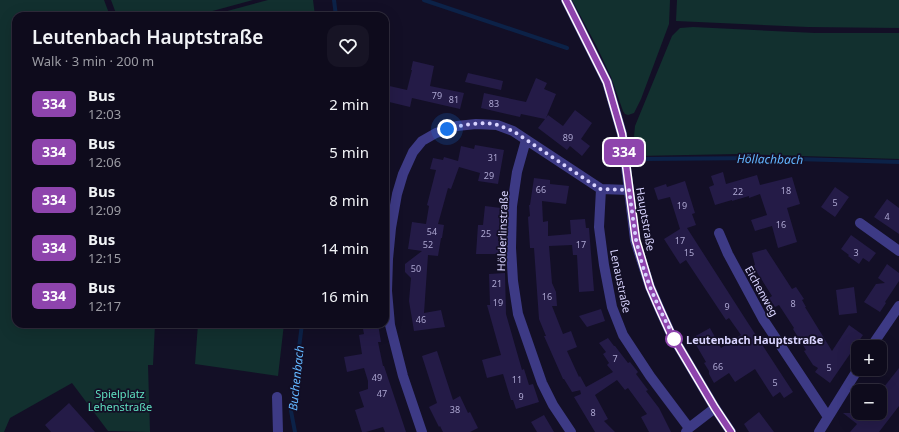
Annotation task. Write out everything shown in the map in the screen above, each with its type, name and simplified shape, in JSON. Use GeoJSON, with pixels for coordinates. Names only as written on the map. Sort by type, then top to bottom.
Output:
{"type":"FeatureCollection","features":[{"type":"Feature","properties":{"kind":"street","name":"Hauptstraße"},"geometry":{"type":"LineString","coordinates":[[566,0],[607,82],[622,134],[636,240],[650,287],[670,332],[731,432]]}},
{"type":"Feature","properties":{"kind":"street"},"geometry":{"type":"LineString","coordinates":[[389,249],[397,194],[403,174],[413,152],[422,141],[436,133],[457,126],[476,124],[497,125],[513,131],[600,189],[629,190]]}},
{"type":"Feature","properties":{"kind":"street","name":"Hölderlinstraße"},"geometry":{"type":"LineString","coordinates":[[526,140],[517,172],[512,206],[511,248],[518,314],[542,383],[553,405],[571,432]]}},
{"type":"Feature","properties":{"kind":"street","name":"Lenaustraße"},"geometry":{"type":"LineString","coordinates":[[600,189],[599,227],[612,307],[623,334],[687,430]]}},
{"type":"Feature","properties":{"kind":"street"},"geometry":{"type":"LineString","coordinates":[[860,223],[899,251]]}},
{"type":"Feature","properties":{"kind":"street","name":"Eichenweg"},"geometry":{"type":"LineString","coordinates":[[719,233],[728,254],[763,318],[828,417]]}},
{"type":"Feature","properties":{"kind":"street"},"geometry":{"type":"LineString","coordinates":[[876,340],[899,306]]}},
{"type":"Feature","properties":{"kind":"street"},"geometry":{"type":"LineString","coordinates":[[389,312],[390,325],[403,376],[422,432]]}},
{"type":"Feature","properties":{"kind":"street"},"geometry":{"type":"LineString","coordinates":[[819,432],[854,376]]}},
{"type":"Feature","properties":{"kind":"street"},"geometry":{"type":"LineString","coordinates":[[277,397],[278,432]]}},
{"type":"Feature","properties":{"kind":"street"},"geometry":{"type":"LineString","coordinates":[[687,430],[715,408]]}},
{"type":"Feature","properties":{"kind":"green space","name":"Spielplatz Lehenstraße"},"geometry":{"type":"Polygon","coordinates":[[[0,0],[104,0],[108,12],[12,12],[12,328],[155,328],[153,365],[148,365],[150,432],[108,431],[72,383],[10,418],[4,432],[0,432],[0,0]]]}},
{"type":"Feature","properties":{"kind":"green space"},"geometry":{"type":"Polygon","coordinates":[[[111,0],[253,0],[209,12],[116,12],[111,0]]]}},
{"type":"Feature","properties":{"kind":"green space"},"geometry":{"type":"Polygon","coordinates":[[[268,0],[313,0],[314,12],[224,12],[268,0]]]}},
{"type":"Feature","properties":{"kind":"green space"},"geometry":{"type":"Polygon","coordinates":[[[572,0],[670,0],[669,24],[641,99],[634,113],[628,115],[623,111],[611,77],[572,0]]]}},
{"type":"Feature","properties":{"kind":"green space"},"geometry":{"type":"Polygon","coordinates":[[[677,0],[899,0],[899,28],[808,27],[676,21],[677,0]]]}},
{"type":"Feature","properties":{"kind":"green space"},"geometry":{"type":"Polygon","coordinates":[[[693,27],[815,33],[899,33],[899,159],[737,154],[637,156],[634,137],[635,126],[672,36],[680,28],[693,27]]]}},
{"type":"Feature","properties":{"kind":"green space"},"geometry":{"type":"Polygon","coordinates":[[[198,328],[284,328],[278,376],[195,364],[198,328]]]}},
{"type":"Feature","properties":{"kind":"building"},"geometry":{"type":"Polygon","coordinates":[[[413,61],[434,66],[430,86],[464,93],[460,109],[412,98],[410,107],[389,102],[389,86],[407,90],[413,61]]]}},
{"type":"Feature","properties":{"kind":"building"},"geometry":{"type":"Polygon","coordinates":[[[468,73],[503,81],[501,90],[465,82],[468,73]]]}},
{"type":"Feature","properties":{"kind":"building"},"geometry":{"type":"Polygon","coordinates":[[[536,78],[547,83],[544,89],[556,94],[546,118],[548,115],[563,126],[575,110],[592,123],[581,139],[590,146],[582,156],[570,146],[567,150],[538,128],[545,119],[521,114],[520,117],[481,108],[484,93],[526,102],[536,78]]]}},
{"type":"Feature","properties":{"kind":"building"},"geometry":{"type":"Polygon","coordinates":[[[475,145],[504,150],[498,184],[478,181],[480,173],[459,167],[451,189],[448,188],[438,224],[444,225],[438,256],[428,255],[424,313],[441,310],[445,327],[414,331],[409,301],[411,278],[405,272],[405,264],[422,251],[408,249],[412,222],[426,224],[429,206],[427,205],[436,170],[430,169],[433,158],[443,160],[444,157],[458,161],[461,146],[474,149],[475,145]]]}},
{"type":"Feature","properties":{"kind":"building"},"geometry":{"type":"Polygon","coordinates":[[[723,172],[726,184],[757,175],[760,185],[792,177],[800,204],[787,208],[797,242],[778,248],[772,226],[755,231],[751,220],[767,215],[760,194],[749,198],[749,196],[715,205],[709,187],[714,185],[711,176],[723,172]]]}},
{"type":"Feature","properties":{"kind":"building"},"geometry":{"type":"Polygon","coordinates":[[[534,178],[550,180],[550,184],[569,186],[566,204],[542,201],[543,222],[548,221],[548,236],[571,234],[570,220],[585,219],[586,228],[589,228],[594,291],[579,292],[577,255],[573,255],[572,245],[549,246],[552,283],[556,292],[557,306],[552,306],[563,334],[571,331],[577,347],[567,351],[579,377],[580,376],[586,387],[613,372],[607,365],[609,363],[603,354],[606,352],[599,343],[608,338],[628,363],[630,362],[638,372],[636,374],[648,390],[646,391],[659,408],[671,432],[649,432],[641,417],[647,414],[628,388],[625,390],[617,380],[595,395],[608,419],[604,421],[615,432],[595,432],[574,397],[581,394],[580,390],[572,392],[563,379],[544,336],[546,336],[539,319],[534,248],[530,248],[528,217],[530,216],[529,205],[534,178]]]}},
{"type":"Feature","properties":{"kind":"building"},"geometry":{"type":"Polygon","coordinates":[[[685,181],[695,213],[692,214],[696,225],[687,228],[793,392],[784,398],[780,392],[773,397],[755,369],[735,382],[729,373],[714,383],[704,363],[706,362],[692,338],[710,328],[721,348],[741,335],[729,318],[726,320],[686,260],[680,264],[664,239],[680,229],[670,197],[658,200],[654,188],[666,184],[667,187],[685,181]]]}},
{"type":"Feature","properties":{"kind":"building"},"geometry":{"type":"Polygon","coordinates":[[[835,187],[849,197],[835,217],[821,207],[835,187]]]}},
{"type":"Feature","properties":{"kind":"building"},"geometry":{"type":"Polygon","coordinates":[[[887,199],[899,208],[899,234],[874,217],[887,199]]]}},
{"type":"Feature","properties":{"kind":"building"},"geometry":{"type":"Polygon","coordinates":[[[485,206],[501,208],[498,241],[500,242],[499,254],[476,254],[478,225],[483,225],[485,206]]]}},
{"type":"Feature","properties":{"kind":"building"},"geometry":{"type":"Polygon","coordinates":[[[851,235],[876,253],[869,262],[863,258],[859,264],[841,249],[851,235]]]}},
{"type":"Feature","properties":{"kind":"building"},"geometry":{"type":"Polygon","coordinates":[[[766,249],[792,289],[796,287],[804,299],[802,300],[805,307],[832,351],[849,325],[863,335],[860,340],[851,340],[851,352],[830,383],[815,372],[818,368],[813,365],[804,351],[806,350],[793,329],[794,328],[779,305],[775,307],[769,298],[772,296],[753,266],[755,265],[752,253],[766,249]]]}},
{"type":"Feature","properties":{"kind":"building"},"geometry":{"type":"Polygon","coordinates":[[[887,264],[899,273],[899,281],[880,312],[864,302],[876,284],[885,283],[878,278],[887,264]]]}},
{"type":"Feature","properties":{"kind":"building"},"geometry":{"type":"Polygon","coordinates":[[[505,273],[506,314],[522,370],[524,369],[529,385],[533,384],[539,402],[516,409],[513,400],[511,400],[503,374],[487,378],[482,360],[501,355],[487,305],[490,305],[489,274],[505,273]]]}},
{"type":"Feature","properties":{"kind":"building"},"geometry":{"type":"Polygon","coordinates":[[[854,287],[857,313],[839,315],[836,290],[854,287]]]}},
{"type":"Feature","properties":{"kind":"building"},"geometry":{"type":"Polygon","coordinates":[[[601,309],[605,321],[587,327],[579,316],[601,309]]]}},
{"type":"Feature","properties":{"kind":"building"},"geometry":{"type":"Polygon","coordinates":[[[363,328],[379,328],[381,342],[378,342],[383,366],[406,432],[385,432],[383,427],[362,432],[355,410],[364,407],[359,392],[368,389],[368,381],[364,368],[347,372],[344,357],[362,354],[359,335],[364,334],[363,328]]]}},
{"type":"Feature","properties":{"kind":"building"},"geometry":{"type":"Polygon","coordinates":[[[437,351],[453,400],[460,396],[468,413],[470,412],[478,428],[470,432],[443,432],[429,407],[437,403],[422,356],[437,351]]]}},
{"type":"Feature","properties":{"kind":"building"},"geometry":{"type":"Polygon","coordinates":[[[899,368],[899,406],[879,432],[850,432],[857,424],[852,420],[887,420],[886,384],[899,368]]]}},
{"type":"Feature","properties":{"kind":"building"},"geometry":{"type":"Polygon","coordinates":[[[69,403],[95,432],[51,432],[45,425],[69,403]]]}},
{"type":"Feature","properties":{"kind":"building"},"geometry":{"type":"Polygon","coordinates":[[[759,412],[774,432],[749,432],[744,424],[759,412]]]}},
{"type":"Feature","properties":{"kind":"building"},"geometry":{"type":"Polygon","coordinates":[[[843,413],[851,413],[851,419],[843,413]]]}},
{"type":"Feature","properties":{"kind":"building"},"geometry":{"type":"Polygon","coordinates":[[[544,415],[554,432],[537,432],[531,422],[544,415]]]}},
{"type":"Feature","properties":{"kind":"waterway","name":"Buchenbach"},"geometry":{"type":"LineString","coordinates":[[334,0],[336,12]]}},
{"type":"Feature","properties":{"kind":"waterway","name":"Höllachbach"},"geometry":{"type":"LineString","coordinates":[[424,0],[567,48]]}},
{"type":"Feature","properties":{"kind":"waterway","name":"Höllachbach"},"geometry":{"type":"LineString","coordinates":[[641,159],[762,158],[899,162]]}},
{"type":"Feature","properties":{"kind":"waterway","name":"Buchenbach"},"geometry":{"type":"LineString","coordinates":[[295,432],[291,411],[301,328]]}},
{"type":"Feature","properties":{"kind":"bus line","name":"334"},"geometry":{"type":"LineString","coordinates":[[566,0],[607,82],[622,134],[636,240],[650,287],[670,332],[731,432]]}},
{"type":"Feature","properties":{"kind":"place","name":"Leutenbach Hauptstraße"},"geometry":{"type":"Point","coordinates":[674,339]}},
{"type":"Feature","properties":{"kind":"route"},"geometry":{"type":"LineString","coordinates":[[447,129],[457,126],[476,124],[497,125],[513,131],[600,189],[629,190],[636,240],[642,264],[660,310],[677,343],[674,339]]}}]}
